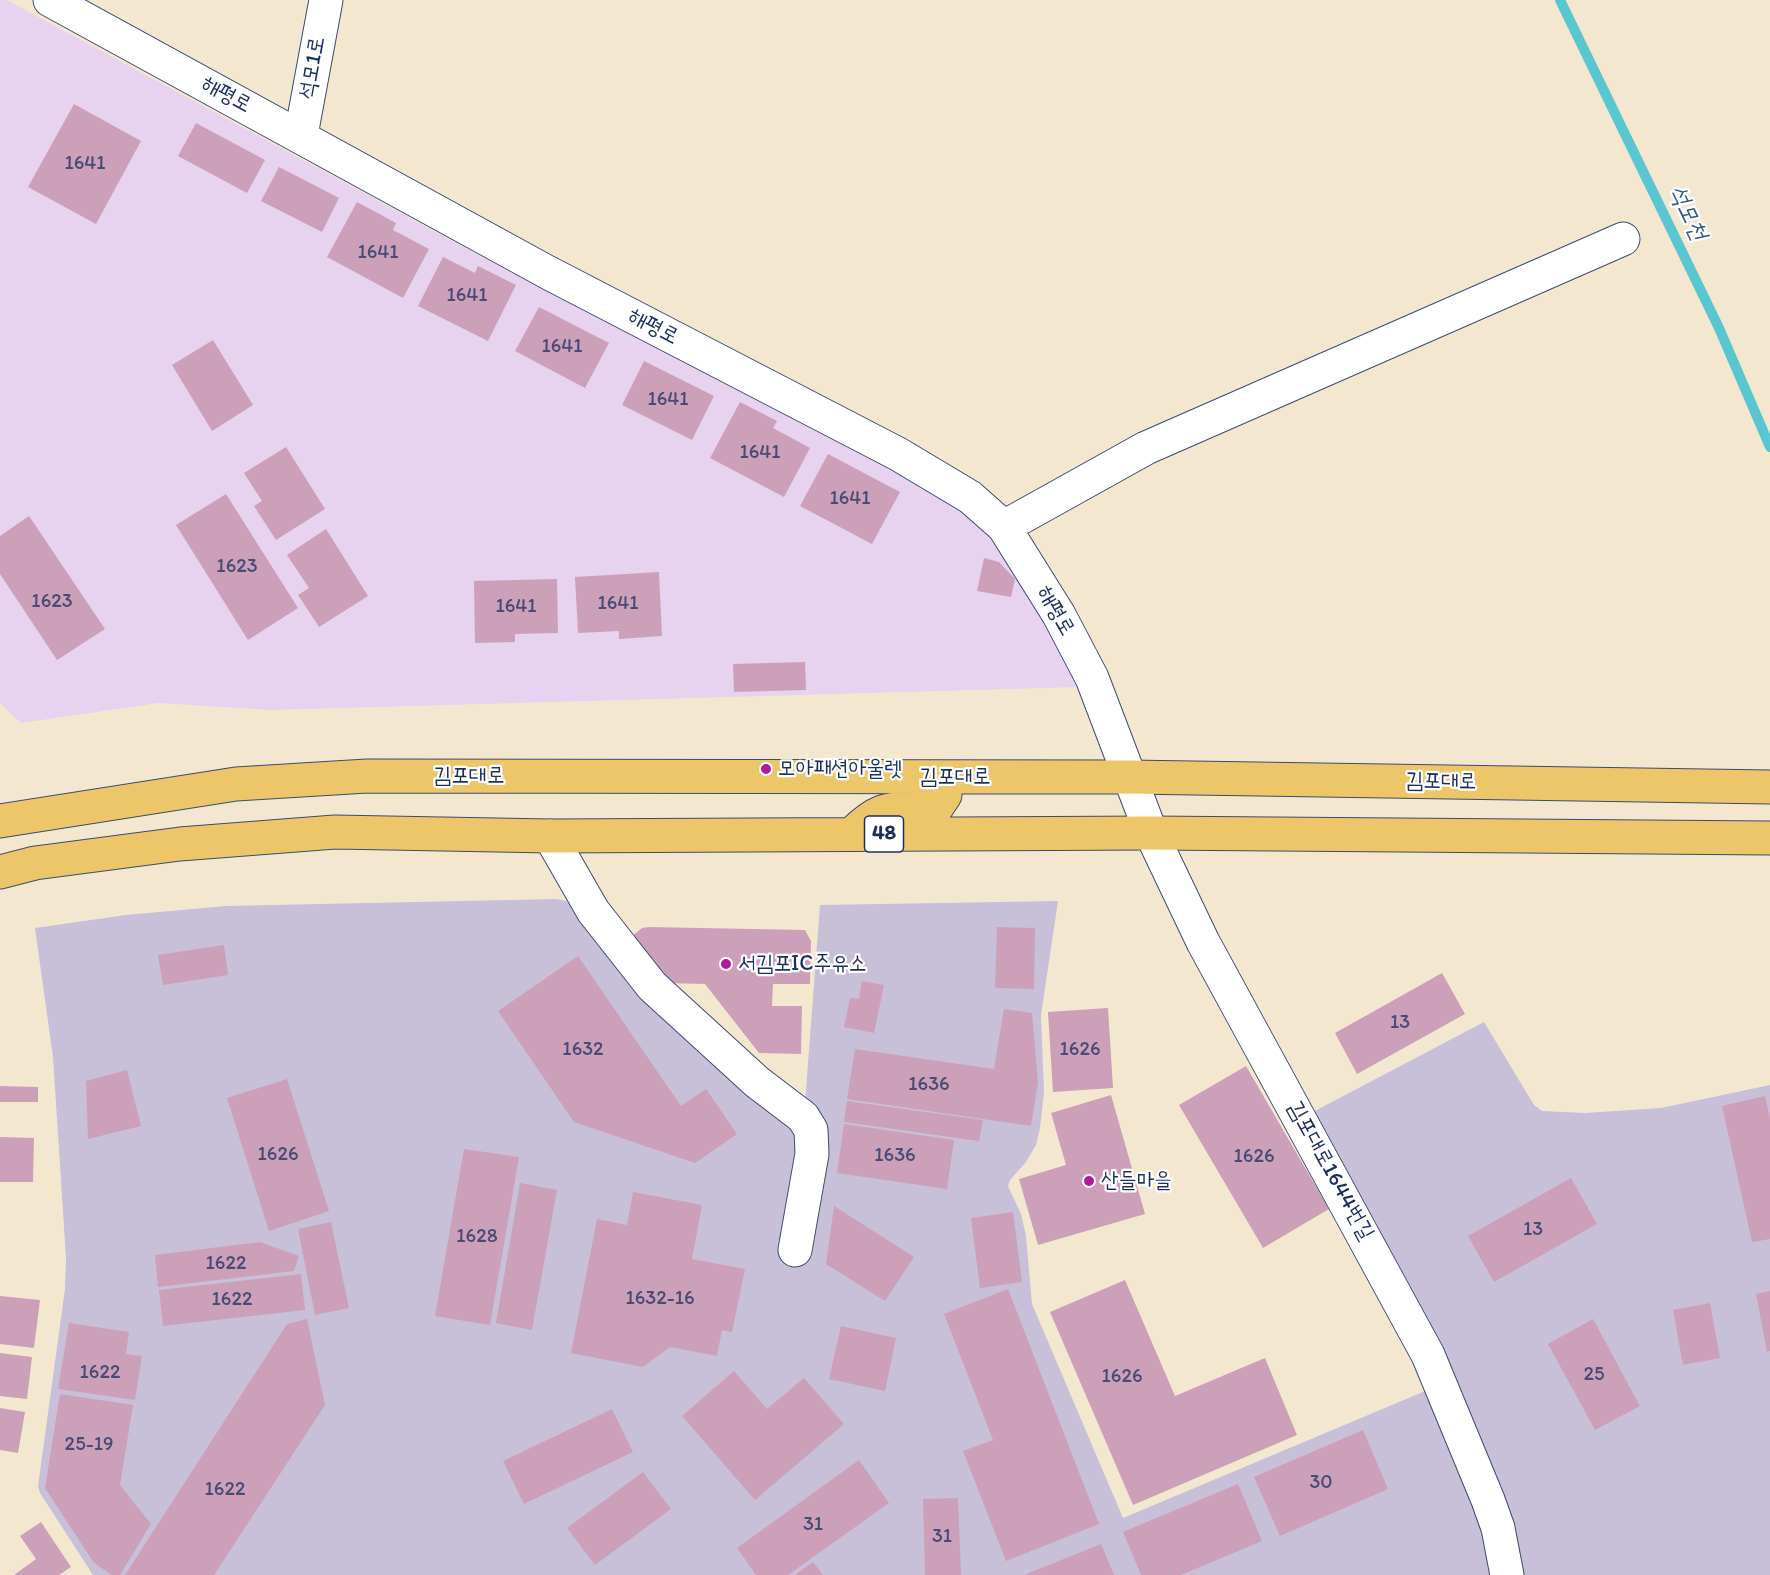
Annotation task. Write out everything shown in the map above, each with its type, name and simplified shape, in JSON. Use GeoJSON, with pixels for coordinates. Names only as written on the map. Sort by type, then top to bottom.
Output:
{"type":"FeatureCollection","features":[{"type":"Feature","properties":{"kind":"main road","name":"김포대로"},"geometry":{"type":"LineString","coordinates":[[0,821],[236,784],[367,776],[1128,777],[1770,787]]}},
{"type":"Feature","properties":{"kind":"main road"},"geometry":{"type":"LineString","coordinates":[[852,834],[876,813],[885,810],[937,807],[945,795],[946,777]]}},
{"type":"Feature","properties":{"kind":"main road","name":"48"},"geometry":{"type":"LineString","coordinates":[[0,872],[35,863],[180,844],[336,832],[550,836],[1151,833],[1770,838]]}},
{"type":"Feature","properties":{"kind":"lane","name":"해평로"},"geometry":{"type":"LineString","coordinates":[[50,0],[301,135],[547,272],[942,478],[970,497],[1004,527],[1059,615],[1092,678],[1128,777]]}},
{"type":"Feature","properties":{"kind":"lane","name":"석모1로"},"geometry":{"type":"LineString","coordinates":[[301,135],[326,0]]}},
{"type":"Feature","properties":{"kind":"lane"},"geometry":{"type":"LineString","coordinates":[[1004,527],[1146,448],[1623,239]]}},
{"type":"Feature","properties":{"kind":"lane","name":"김포대로1644번길"},"geometry":{"type":"LineString","coordinates":[[1128,777],[1151,833],[1207,949],[1428,1355],[1488,1500],[1498,1528],[1507,1575]]}},
{"type":"Feature","properties":{"kind":"lane"},"geometry":{"type":"LineString","coordinates":[[550,836],[593,911],[652,986],[749,1075],[803,1117],[812,1130],[812,1154],[795,1250]]}},
{"type":"Feature","properties":{"kind":"shaded area","name":"모아패션아울렛"},"geometry":{"type":"Polygon","coordinates":[[[0,0],[7,0],[510,272],[921,486],[958,508],[981,527],[999,547],[1026,588],[1080,687],[270,710],[158,703],[21,723],[0,703],[0,0]]]}},
{"type":"Feature","properties":{"kind":"shaded area"},"geometry":{"type":"Polygon","coordinates":[[[557,899],[570,902],[805,1103],[820,905],[1058,901],[1041,1015],[1044,1092],[1040,1128],[1036,1145],[1008,1186],[1021,1214],[1026,1236],[1032,1304],[1123,1518],[1430,1389],[1477,1503],[1495,1575],[93,1575],[40,1493],[38,1486],[65,1289],[66,1258],[53,1057],[35,928],[126,915],[226,906],[557,899]]]}},
{"type":"Feature","properties":{"kind":"shaded area"},"geometry":{"type":"Polygon","coordinates":[[[1484,1022],[1534,1105],[1542,1111],[1585,1113],[1661,1108],[1770,1085],[1770,1575],[1519,1575],[1311,1113],[1484,1022]]]}},
{"type":"Feature","properties":{"kind":"building"},"geometry":{"type":"Polygon","coordinates":[[[74,104],[141,141],[96,224],[28,187],[74,104]]]}},
{"type":"Feature","properties":{"kind":"building"},"geometry":{"type":"Polygon","coordinates":[[[196,123],[265,160],[247,193],[178,156],[196,123]]]}},
{"type":"Feature","properties":{"kind":"building"},"geometry":{"type":"Polygon","coordinates":[[[279,167],[339,198],[322,232],[261,201],[279,167]]]}},
{"type":"Feature","properties":{"kind":"building"},"geometry":{"type":"Polygon","coordinates":[[[357,202],[396,223],[393,230],[429,249],[403,298],[327,257],[357,202]]]}},
{"type":"Feature","properties":{"kind":"building"},"geometry":{"type":"Polygon","coordinates":[[[443,257],[475,273],[478,266],[516,285],[488,341],[418,306],[443,257]]]}},
{"type":"Feature","properties":{"kind":"building"},"geometry":{"type":"Polygon","coordinates":[[[539,307],[609,343],[585,388],[515,351],[539,307]]]}},
{"type":"Feature","properties":{"kind":"building"},"geometry":{"type":"Polygon","coordinates":[[[213,340],[253,405],[212,431],[172,365],[213,340]]]}},
{"type":"Feature","properties":{"kind":"building"},"geometry":{"type":"Polygon","coordinates":[[[644,361],[714,396],[692,440],[622,405],[644,361]]]}},
{"type":"Feature","properties":{"kind":"building"},"geometry":{"type":"Polygon","coordinates":[[[740,402],[777,421],[773,428],[810,448],[784,497],[710,458],[740,402]]]}},
{"type":"Feature","properties":{"kind":"building"},"geometry":{"type":"Polygon","coordinates":[[[286,447],[325,509],[276,540],[254,506],[262,501],[244,473],[286,447]]]}},
{"type":"Feature","properties":{"kind":"building"},"geometry":{"type":"Polygon","coordinates":[[[828,454],[900,492],[872,544],[800,506],[828,454]]]}},
{"type":"Feature","properties":{"kind":"building"},"geometry":{"type":"Polygon","coordinates":[[[226,494],[298,608],[248,640],[176,525],[226,494]]]}},
{"type":"Feature","properties":{"kind":"building"},"geometry":{"type":"Polygon","coordinates":[[[29,516],[105,629],[57,660],[0,574],[0,536],[29,516]]]}},
{"type":"Feature","properties":{"kind":"building"},"geometry":{"type":"Polygon","coordinates":[[[326,529],[368,596],[319,627],[298,595],[309,588],[287,555],[326,529]]]}},
{"type":"Feature","properties":{"kind":"building"},"geometry":{"type":"Polygon","coordinates":[[[984,558],[999,562],[1015,579],[1011,597],[977,591],[984,558]]]}},
{"type":"Feature","properties":{"kind":"building"},"geometry":{"type":"Polygon","coordinates":[[[659,572],[662,636],[619,639],[619,631],[578,633],[575,577],[659,572]]]}},
{"type":"Feature","properties":{"kind":"building"},"geometry":{"type":"Polygon","coordinates":[[[557,579],[558,633],[515,634],[515,642],[475,643],[474,581],[557,579]]]}},
{"type":"Feature","properties":{"kind":"building"},"geometry":{"type":"Polygon","coordinates":[[[805,662],[806,690],[734,692],[733,664],[805,662]]]}},
{"type":"Feature","properties":{"kind":"building"},"geometry":{"type":"Polygon","coordinates":[[[997,927],[1035,928],[1034,989],[995,988],[997,927]]]}},
{"type":"Feature","properties":{"kind":"building","name":"서김포IC주유소"},"geometry":{"type":"Polygon","coordinates":[[[642,928],[805,930],[811,941],[810,984],[773,984],[772,1006],[802,1006],[801,1054],[759,1053],[705,984],[667,983],[631,937],[642,928]]]}},
{"type":"Feature","properties":{"kind":"building"},"geometry":{"type":"Polygon","coordinates":[[[224,945],[228,975],[163,985],[158,955],[224,945]]]}},
{"type":"Feature","properties":{"kind":"building"},"geometry":{"type":"Polygon","coordinates":[[[578,956],[681,1106],[706,1089],[737,1134],[695,1163],[574,1122],[498,1011],[578,956]]]}},
{"type":"Feature","properties":{"kind":"building"},"geometry":{"type":"Polygon","coordinates":[[[1442,973],[1465,1014],[1357,1074],[1335,1033],[1442,973]]]}},
{"type":"Feature","properties":{"kind":"building"},"geometry":{"type":"Polygon","coordinates":[[[862,981],[884,985],[874,1033],[844,1027],[850,998],[859,999],[862,981]]]}},
{"type":"Feature","properties":{"kind":"building"},"geometry":{"type":"Polygon","coordinates":[[[1108,1008],[1113,1088],[1053,1092],[1048,1012],[1108,1008]]]}},
{"type":"Feature","properties":{"kind":"building"},"geometry":{"type":"Polygon","coordinates":[[[1004,1009],[1032,1013],[1038,1082],[1031,1126],[847,1099],[855,1049],[994,1069],[1004,1009]]]}},
{"type":"Feature","properties":{"kind":"building"},"geometry":{"type":"Polygon","coordinates":[[[1246,1066],[1329,1209],[1263,1248],[1179,1105],[1246,1066]]]}},
{"type":"Feature","properties":{"kind":"building"},"geometry":{"type":"Polygon","coordinates":[[[127,1070],[141,1126],[88,1139],[86,1081],[127,1070]]]}},
{"type":"Feature","properties":{"kind":"building"},"geometry":{"type":"Polygon","coordinates":[[[287,1079],[329,1211],[269,1231],[227,1098],[287,1079]]]}},
{"type":"Feature","properties":{"kind":"building"},"geometry":{"type":"Polygon","coordinates":[[[0,1086],[38,1087],[38,1102],[0,1102],[0,1086]]]}},
{"type":"Feature","properties":{"kind":"building"},"geometry":{"type":"Polygon","coordinates":[[[1111,1095],[1145,1214],[1038,1245],[1019,1179],[1066,1165],[1051,1113],[1111,1095]]]}},
{"type":"Feature","properties":{"kind":"building"},"geometry":{"type":"Polygon","coordinates":[[[1765,1096],[1770,1118],[1770,1239],[1752,1242],[1722,1106],[1765,1096]]]}},
{"type":"Feature","properties":{"kind":"building"},"geometry":{"type":"Polygon","coordinates":[[[847,1101],[983,1120],[979,1141],[844,1122],[847,1101]]]}},
{"type":"Feature","properties":{"kind":"building"},"geometry":{"type":"Polygon","coordinates":[[[844,1124],[954,1140],[947,1189],[837,1173],[844,1124]]]}},
{"type":"Feature","properties":{"kind":"building"},"geometry":{"type":"Polygon","coordinates":[[[0,1137],[34,1138],[33,1182],[0,1182],[0,1137]]]}},
{"type":"Feature","properties":{"kind":"building"},"geometry":{"type":"Polygon","coordinates":[[[464,1149],[519,1157],[490,1325],[435,1316],[464,1149]]]}},
{"type":"Feature","properties":{"kind":"building"},"geometry":{"type":"Polygon","coordinates":[[[1571,1178],[1597,1224],[1494,1282],[1468,1236],[1571,1178]]]}},
{"type":"Feature","properties":{"kind":"building"},"geometry":{"type":"Polygon","coordinates":[[[520,1183],[557,1190],[532,1330],[496,1323],[520,1183]]]}},
{"type":"Feature","properties":{"kind":"building"},"geometry":{"type":"Polygon","coordinates":[[[633,1192],[702,1205],[692,1259],[745,1269],[732,1332],[722,1330],[717,1356],[670,1347],[643,1367],[571,1353],[597,1219],[627,1225],[633,1192]]]}},
{"type":"Feature","properties":{"kind":"building"},"geometry":{"type":"Polygon","coordinates":[[[834,1206],[914,1257],[885,1301],[826,1264],[834,1206]]]}},
{"type":"Feature","properties":{"kind":"building"},"geometry":{"type":"Polygon","coordinates":[[[1013,1212],[1022,1282],[980,1288],[971,1218],[1013,1212]]]}},
{"type":"Feature","properties":{"kind":"building"},"geometry":{"type":"Polygon","coordinates":[[[331,1222],[349,1308],[315,1315],[298,1229],[331,1222]]]}},
{"type":"Feature","properties":{"kind":"building"},"geometry":{"type":"Polygon","coordinates":[[[260,1242],[299,1256],[294,1271],[158,1287],[155,1255],[260,1242]]]}},
{"type":"Feature","properties":{"kind":"building"},"geometry":{"type":"Polygon","coordinates":[[[301,1274],[305,1310],[163,1326],[159,1290],[301,1274]]]}},
{"type":"Feature","properties":{"kind":"building"},"geometry":{"type":"Polygon","coordinates":[[[1125,1280],[1175,1396],[1265,1358],[1297,1435],[1133,1505],[1050,1312],[1125,1280]]]}},
{"type":"Feature","properties":{"kind":"building"},"geometry":{"type":"Polygon","coordinates":[[[1008,1289],[1099,1524],[1006,1561],[963,1451],[993,1440],[944,1314],[1008,1289]]]}},
{"type":"Feature","properties":{"kind":"building"},"geometry":{"type":"Polygon","coordinates":[[[1770,1291],[1770,1351],[1767,1352],[1756,1294],[1770,1291]]]}},
{"type":"Feature","properties":{"kind":"building"},"geometry":{"type":"Polygon","coordinates":[[[0,1296],[40,1300],[34,1348],[0,1344],[0,1296]]]}},
{"type":"Feature","properties":{"kind":"building"},"geometry":{"type":"Polygon","coordinates":[[[1710,1303],[1720,1358],[1683,1365],[1673,1310],[1710,1303]]]}},
{"type":"Feature","properties":{"kind":"building"},"geometry":{"type":"Polygon","coordinates":[[[307,1319],[325,1405],[214,1575],[125,1575],[287,1324],[307,1319]]]}},
{"type":"Feature","properties":{"kind":"building"},"geometry":{"type":"Polygon","coordinates":[[[1593,1319],[1640,1406],[1595,1430],[1548,1344],[1593,1319]]]}},
{"type":"Feature","properties":{"kind":"building"},"geometry":{"type":"Polygon","coordinates":[[[69,1323],[129,1332],[126,1354],[142,1356],[135,1400],[58,1389],[69,1323]]]}},
{"type":"Feature","properties":{"kind":"building"},"geometry":{"type":"Polygon","coordinates":[[[841,1326],[896,1338],[885,1391],[829,1379],[841,1326]]]}},
{"type":"Feature","properties":{"kind":"building"},"geometry":{"type":"Polygon","coordinates":[[[0,1353],[32,1357],[27,1399],[0,1396],[0,1353]]]}},
{"type":"Feature","properties":{"kind":"building"},"geometry":{"type":"Polygon","coordinates":[[[734,1371],[767,1409],[804,1378],[844,1424],[755,1500],[682,1416],[734,1371]]]}},
{"type":"Feature","properties":{"kind":"building"},"geometry":{"type":"Polygon","coordinates":[[[60,1394],[133,1405],[120,1485],[151,1524],[120,1575],[112,1575],[94,1563],[45,1488],[60,1394]]]}},
{"type":"Feature","properties":{"kind":"building"},"geometry":{"type":"Polygon","coordinates":[[[0,1408],[25,1412],[18,1453],[0,1450],[0,1408]]]}},
{"type":"Feature","properties":{"kind":"building"},"geometry":{"type":"Polygon","coordinates":[[[612,1409],[633,1452],[524,1504],[503,1461],[612,1409]]]}},
{"type":"Feature","properties":{"kind":"building"},"geometry":{"type":"Polygon","coordinates":[[[1363,1430],[1388,1489],[1280,1536],[1254,1477],[1363,1430]]]}},
{"type":"Feature","properties":{"kind":"building"},"geometry":{"type":"Polygon","coordinates":[[[859,1460],[889,1503],[788,1575],[756,1575],[737,1548],[859,1460]]]}},
{"type":"Feature","properties":{"kind":"building"},"geometry":{"type":"Polygon","coordinates":[[[643,1472],[671,1509],[595,1565],[567,1528],[643,1472]]]}},
{"type":"Feature","properties":{"kind":"building"},"geometry":{"type":"Polygon","coordinates":[[[1238,1484],[1262,1541],[1181,1575],[1141,1575],[1123,1532],[1238,1484]]]}},
{"type":"Feature","properties":{"kind":"building"},"geometry":{"type":"Polygon","coordinates":[[[958,1498],[961,1575],[925,1575],[923,1499],[958,1498]]]}},
{"type":"Feature","properties":{"kind":"building"},"geometry":{"type":"Polygon","coordinates":[[[41,1522],[71,1567],[59,1575],[14,1575],[36,1559],[20,1536],[41,1522]]]}},
{"type":"Feature","properties":{"kind":"building"},"geometry":{"type":"Polygon","coordinates":[[[1101,1544],[1114,1575],[1024,1575],[1101,1544]]]}},
{"type":"Feature","properties":{"kind":"building"},"geometry":{"type":"Polygon","coordinates":[[[813,1562],[823,1575],[795,1575],[813,1562]]]}},
{"type":"Feature","properties":{"kind":"waterway","name":"석모천"},"geometry":{"type":"LineString","coordinates":[[1560,0],[1719,328],[1770,447]]}},
{"type":"Feature","properties":{"kind":"place","name":"모아패션아울렛"},"geometry":{"type":"Point","coordinates":[766,769]}},
{"type":"Feature","properties":{"kind":"place","name":"서김포IC주유소"},"geometry":{"type":"Point","coordinates":[726,964]}},
{"type":"Feature","properties":{"kind":"place","name":"산들마을"},"geometry":{"type":"Point","coordinates":[1089,1181]}}]}
